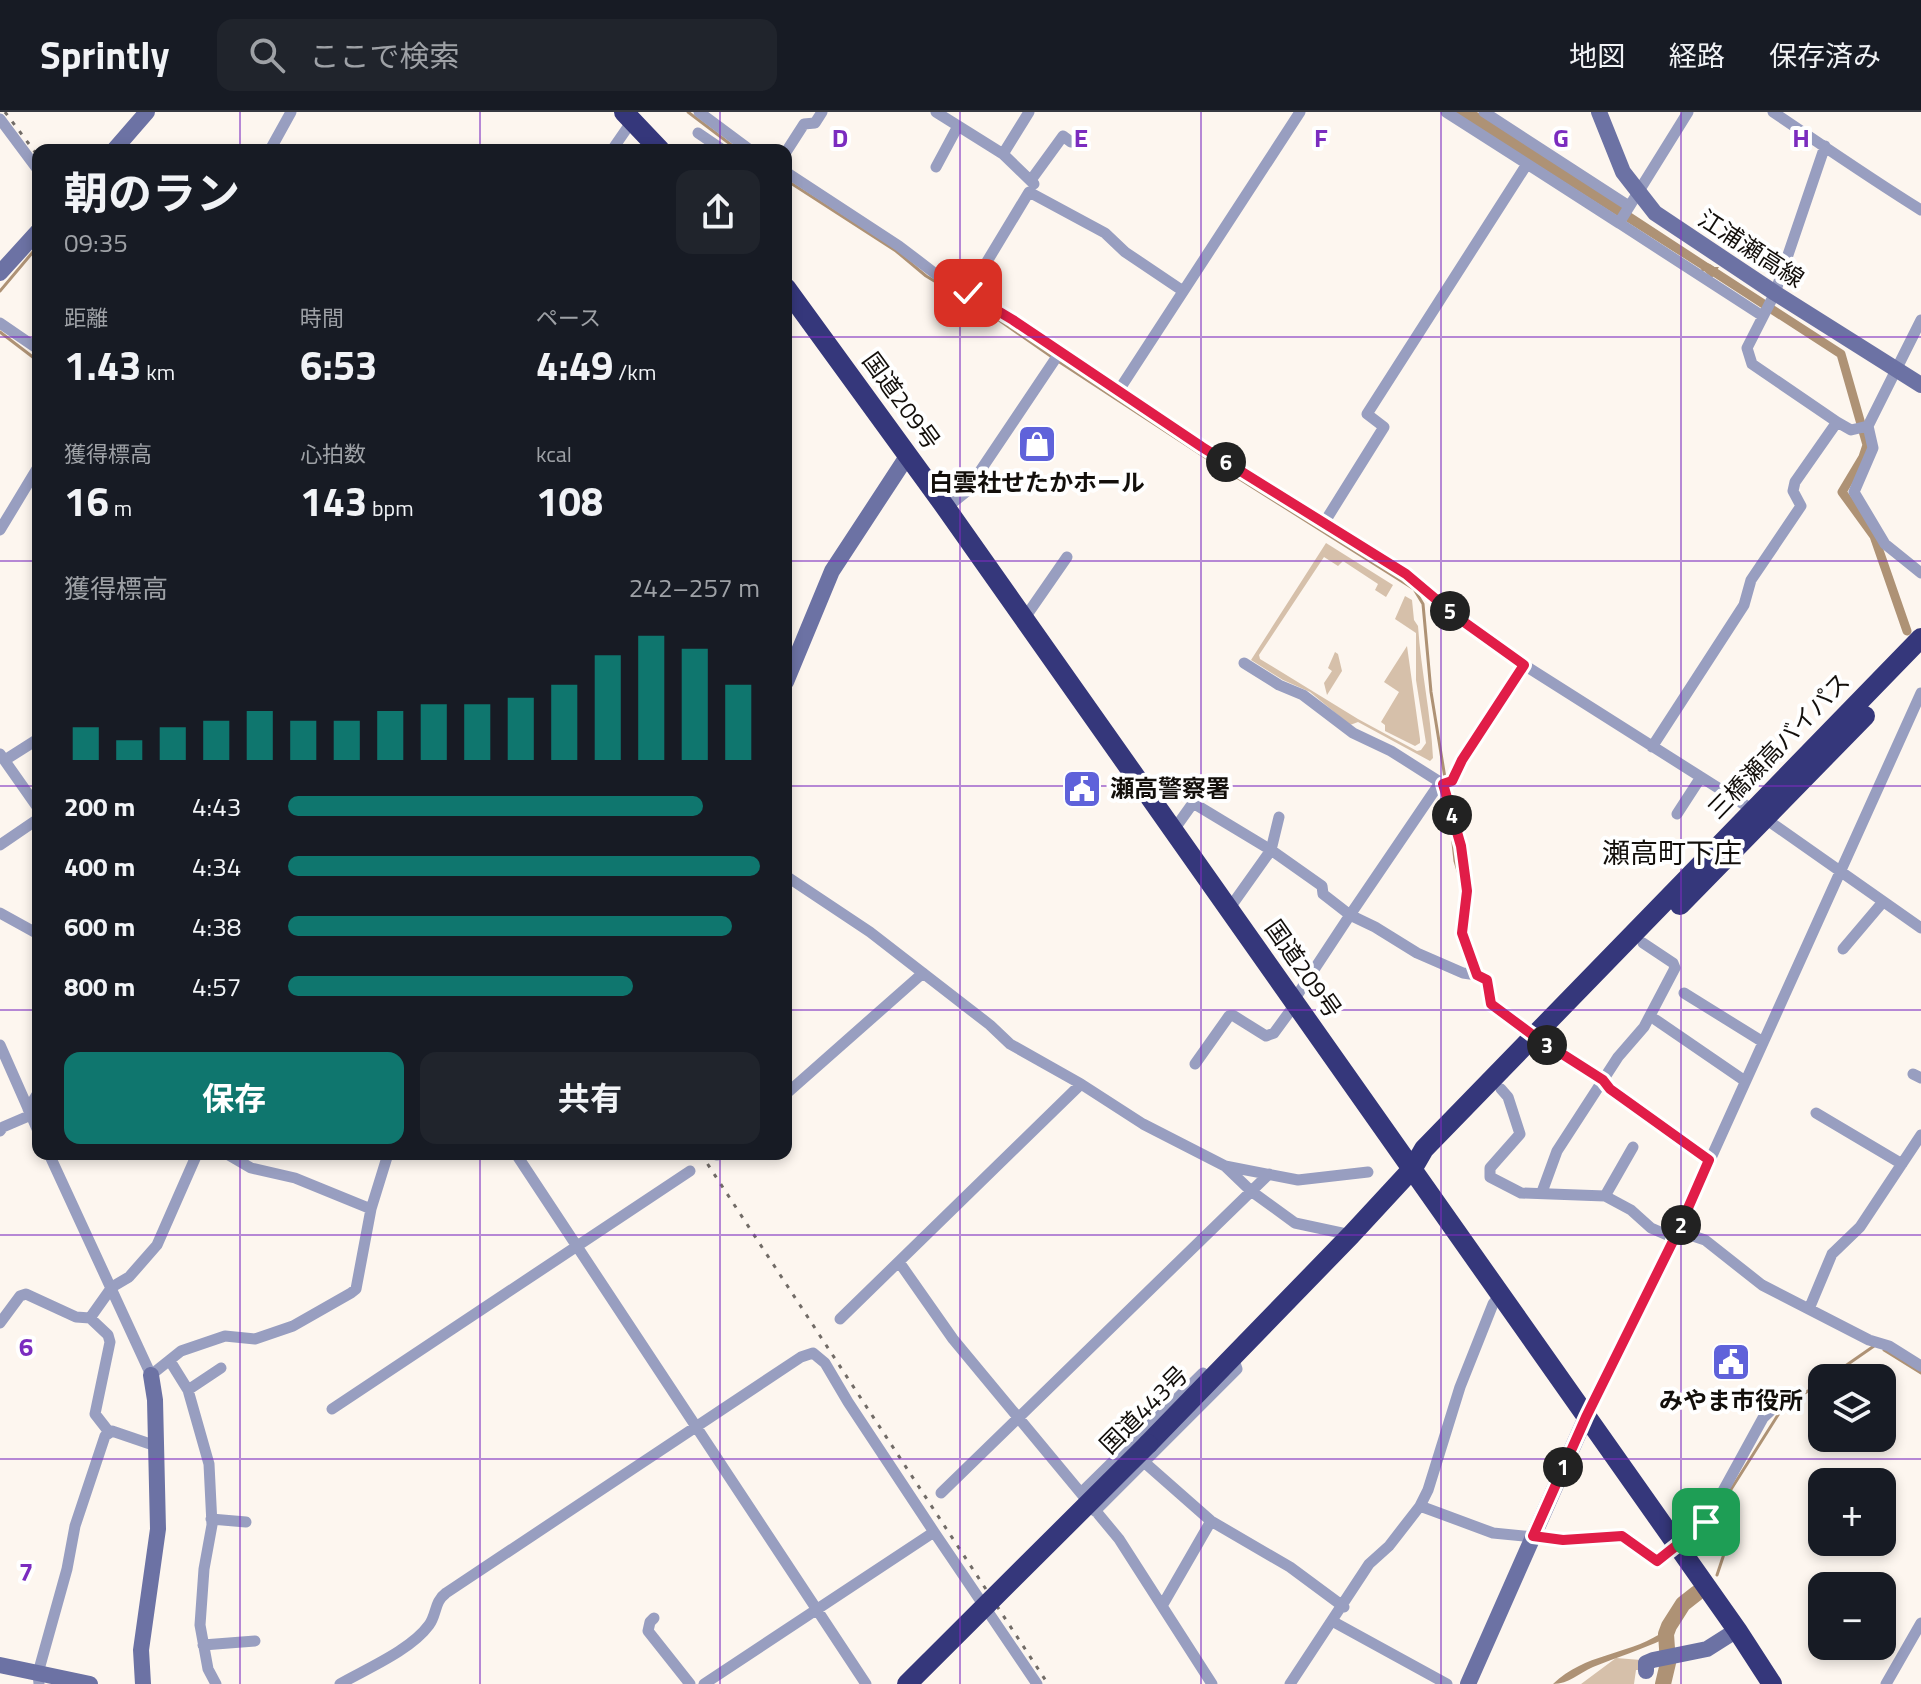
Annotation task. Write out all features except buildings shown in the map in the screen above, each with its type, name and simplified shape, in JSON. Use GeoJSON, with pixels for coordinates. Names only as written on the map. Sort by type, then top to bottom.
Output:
{"type":"FeatureCollection","features":[{"type":"Feature","properties":{"kind":"highway"},"geometry":{"type":"LineString","coordinates":[[628,116],[654,144]]}},
{"type":"Feature","properties":{"kind":"highway","name":"国道209号"},"geometry":{"type":"LineString","coordinates":[[792,296],[946,508],[1413,1168],[1772,1684]]}},
{"type":"Feature","properties":{"kind":"highway","name":"三橋瀬高バイパス"},"geometry":{"type":"LineString","coordinates":[[1413,1168],[1424,1149],[1643,943],[1921,638]]}},
{"type":"Feature","properties":{"kind":"highway","name":"三橋瀬高バイパス"},"geometry":{"type":"LineString","coordinates":[[1413,1168],[1429,1159],[1501,1089],[1539,1040],[1759,814],[1921,657]]}},
{"type":"Feature","properties":{"kind":"highway","name":"国道443号"},"geometry":{"type":"LineString","coordinates":[[907,1684],[1146,1453],[1413,1168]]}},
{"type":"Feature","properties":{"kind":"street"},"geometry":{"type":"LineString","coordinates":[[119,144],[147,112]]}},
{"type":"Feature","properties":{"kind":"street"},"geometry":{"type":"LineString","coordinates":[[273,144],[291,112]]}},
{"type":"Feature","properties":{"kind":"street"},"geometry":{"type":"LineString","coordinates":[[699,112],[742,144]]}},
{"type":"Feature","properties":{"kind":"street"},"geometry":{"type":"LineString","coordinates":[[791,144],[804,124],[815,123],[822,112]]}},
{"type":"Feature","properties":{"kind":"street"},"geometry":{"type":"LineString","coordinates":[[936,112],[1003,154],[1030,186],[1105,233],[1125,252],[1183,291]]}},
{"type":"Feature","properties":{"kind":"street"},"geometry":{"type":"LineString","coordinates":[[1003,154],[1029,112]]}},
{"type":"Feature","properties":{"kind":"street"},"geometry":{"type":"LineString","coordinates":[[1119,390],[1300,112]]}},
{"type":"Feature","properties":{"kind":"street"},"geometry":{"type":"LineString","coordinates":[[1446,112],[1620,221],[1761,315]]}},
{"type":"Feature","properties":{"kind":"street"},"geometry":{"type":"LineString","coordinates":[[1484,112],[1632,202]]}},
{"type":"Feature","properties":{"kind":"street","name":"江浦瀬高線"},"geometry":{"type":"LineString","coordinates":[[1599,112],[1632,202],[1655,213],[1921,385]]}},
{"type":"Feature","properties":{"kind":"street"},"geometry":{"type":"LineString","coordinates":[[1620,221],[1688,112]]}},
{"type":"Feature","properties":{"kind":"street"},"geometry":{"type":"LineString","coordinates":[[1773,112],[1789,116],[1863,174],[1921,210]]}},
{"type":"Feature","properties":{"kind":"street"},"geometry":{"type":"LineString","coordinates":[[615,144],[628,116]]}},
{"type":"Feature","properties":{"kind":"street"},"geometry":{"type":"LineString","coordinates":[[0,119],[32,162]]}},
{"type":"Feature","properties":{"kind":"street"},"geometry":{"type":"LineString","coordinates":[[936,167],[958,126]]}},
{"type":"Feature","properties":{"kind":"street"},"geometry":{"type":"LineString","coordinates":[[698,133],[714,144]]}},
{"type":"Feature","properties":{"kind":"street"},"geometry":{"type":"LineString","coordinates":[[968,293],[1063,136],[1071,142]]}},
{"type":"Feature","properties":{"kind":"street"},"geometry":{"type":"LineString","coordinates":[[1825,146],[1775,293],[1761,315],[1747,348],[1752,364],[1837,422],[1851,430],[1864,428]]}},
{"type":"Feature","properties":{"kind":"street"},"geometry":{"type":"LineString","coordinates":[[1324,523],[1384,427],[1367,414],[1527,164]]}},
{"type":"Feature","properties":{"kind":"street"},"geometry":{"type":"LineString","coordinates":[[792,176],[899,246],[937,275],[1119,390],[1202,447],[1406,574],[1457,617],[1524,665],[1759,814],[1921,928]]}},
{"type":"Feature","properties":{"kind":"street"},"geometry":{"type":"LineString","coordinates":[[0,273],[32,238]]}},
{"type":"Feature","properties":{"kind":"street"},"geometry":{"type":"LineString","coordinates":[[1864,428],[1921,320]]}},
{"type":"Feature","properties":{"kind":"street"},"geometry":{"type":"LineString","coordinates":[[0,323],[32,345]]}},
{"type":"Feature","properties":{"kind":"street"},"geometry":{"type":"LineString","coordinates":[[946,508],[966,492],[1060,352]]}},
{"type":"Feature","properties":{"kind":"street"},"geometry":{"type":"LineString","coordinates":[[1652,747],[1744,605],[1751,580],[1801,506],[1793,491],[1795,482],[1837,422]]}},
{"type":"Feature","properties":{"kind":"street"},"geometry":{"type":"LineString","coordinates":[[1864,428],[1873,448],[1854,492],[1885,544],[1921,573]]}},
{"type":"Feature","properties":{"kind":"street"},"geometry":{"type":"LineString","coordinates":[[792,668],[832,571],[908,455]]}},
{"type":"Feature","properties":{"kind":"street"},"geometry":{"type":"LineString","coordinates":[[0,530],[32,477]]}},
{"type":"Feature","properties":{"kind":"street"},"geometry":{"type":"LineString","coordinates":[[1024,619],[1067,557]]}},
{"type":"Feature","properties":{"kind":"street"},"geometry":{"type":"LineString","coordinates":[[1244,663],[1279,685],[1303,695],[1353,733],[1448,782],[1467,891],[1462,933],[1477,975]]}},
{"type":"Feature","properties":{"kind":"street"},"geometry":{"type":"LineString","coordinates":[[1195,1064],[1229,1016],[1266,1036],[1274,1033],[1350,915],[1437,787],[1448,782],[1524,665]]}},
{"type":"Feature","properties":{"kind":"street"},"geometry":{"type":"LineString","coordinates":[[1468,1684],[1586,1417],[1676,1235],[1921,693]]}},
{"type":"Feature","properties":{"kind":"street"},"geometry":{"type":"LineString","coordinates":[[32,742],[2,757],[32,800]]}},
{"type":"Feature","properties":{"kind":"street"},"geometry":{"type":"LineString","coordinates":[[1677,814],[1701,777]]}},
{"type":"Feature","properties":{"kind":"street"},"geometry":{"type":"LineString","coordinates":[[1173,831],[1193,803],[1271,850],[1322,886],[1323,894],[1350,915],[1417,953],[1487,980],[1491,1004],[1539,1040],[1603,1080],[1610,1089],[1709,1160]]}},
{"type":"Feature","properties":{"kind":"street"},"geometry":{"type":"LineString","coordinates":[[1229,909],[1271,850],[1279,817]]}},
{"type":"Feature","properties":{"kind":"street"},"geometry":{"type":"LineString","coordinates":[[0,845],[32,823]]}},
{"type":"Feature","properties":{"kind":"street"},"geometry":{"type":"LineString","coordinates":[[792,880],[870,932],[1010,1044],[1143,1124],[1225,1166],[1251,1191],[1295,1223],[1351,1235]]}},
{"type":"Feature","properties":{"kind":"street"},"geometry":{"type":"LineString","coordinates":[[1843,949],[1882,903]]}},
{"type":"Feature","properties":{"kind":"street"},"geometry":{"type":"LineString","coordinates":[[0,913],[32,931]]}},
{"type":"Feature","properties":{"kind":"street"},"geometry":{"type":"LineString","coordinates":[[1542,1192],[1557,1151],[1603,1080],[1644,1027],[1675,968],[1673,963],[1643,943]]}},
{"type":"Feature","properties":{"kind":"street"},"geometry":{"type":"LineString","coordinates":[[792,1089],[923,973]]}},
{"type":"Feature","properties":{"kind":"street"},"geometry":{"type":"LineString","coordinates":[[1684,993],[1763,1042]]}},
{"type":"Feature","properties":{"kind":"street"},"geometry":{"type":"LineString","coordinates":[[1656,1020],[1745,1081]]}},
{"type":"Feature","properties":{"kind":"street"},"geometry":{"type":"LineString","coordinates":[[0,1045],[32,1118]]}},
{"type":"Feature","properties":{"kind":"street"},"geometry":{"type":"LineString","coordinates":[[840,1319],[1081,1084]]}},
{"type":"Feature","properties":{"kind":"street"},"geometry":{"type":"LineString","coordinates":[[1501,1089],[1508,1097],[1520,1134],[1490,1168],[1490,1177],[1521,1193],[1605,1196],[1631,1210],[1651,1228],[1705,1240],[1762,1285],[1869,1340],[1889,1346],[1921,1366]]}},
{"type":"Feature","properties":{"kind":"street"},"geometry":{"type":"LineString","coordinates":[[0,1131],[29,1112],[32,1106]]}},
{"type":"Feature","properties":{"kind":"street"},"geometry":{"type":"LineString","coordinates":[[1816,1113],[1902,1164]]}},
{"type":"Feature","properties":{"kind":"street"},"geometry":{"type":"LineString","coordinates":[[1809,1309],[1832,1254],[1860,1227],[1920,1139]]}},
{"type":"Feature","properties":{"kind":"street"},"geometry":{"type":"LineString","coordinates":[[1605,1196],[1633,1147]]}},
{"type":"Feature","properties":{"kind":"street"},"geometry":{"type":"LineString","coordinates":[[52,1160],[151,1375],[155,1400],[158,1529],[144,1612],[141,1650],[143,1684]]}},
{"type":"Feature","properties":{"kind":"street"},"geometry":{"type":"LineString","coordinates":[[90,1318],[112,1287],[129,1277],[157,1245],[194,1160]]}},
{"type":"Feature","properties":{"kind":"street"},"geometry":{"type":"LineString","coordinates":[[237,1160],[251,1168],[295,1178],[371,1209]]}},
{"type":"Feature","properties":{"kind":"street"},"geometry":{"type":"LineString","coordinates":[[151,1375],[181,1351],[225,1336],[255,1339],[293,1326],[356,1289],[371,1209],[386,1160]]}},
{"type":"Feature","properties":{"kind":"street"},"geometry":{"type":"LineString","coordinates":[[520,1160],[866,1684]]}},
{"type":"Feature","properties":{"kind":"street"},"geometry":{"type":"LineString","coordinates":[[1225,1166],[1298,1180],[1368,1172]]}},
{"type":"Feature","properties":{"kind":"street"},"geometry":{"type":"LineString","coordinates":[[332,1409],[690,1171]]}},
{"type":"Feature","properties":{"kind":"street"},"geometry":{"type":"LineString","coordinates":[[941,1493],[1269,1174]]}},
{"type":"Feature","properties":{"kind":"street"},"geometry":{"type":"LineString","coordinates":[[899,1262],[953,1339],[1119,1539],[1212,1684]]}},
{"type":"Feature","properties":{"kind":"street"},"geometry":{"type":"LineString","coordinates":[[0,1323],[20,1296],[26,1294],[76,1317],[90,1318],[108,1335],[110,1342],[95,1414],[109,1432],[156,1446]]}},
{"type":"Feature","properties":{"kind":"street"},"geometry":{"type":"LineString","coordinates":[[1290,1684],[1344,1607],[1369,1564],[1389,1546],[1420,1506],[1428,1490],[1460,1387],[1493,1304],[1500,1295]]}},
{"type":"Feature","properties":{"kind":"street"},"geometry":{"type":"LineString","coordinates":[[340,1684],[416,1637],[429,1625],[437,1599],[801,1357],[813,1353],[825,1363],[1037,1684]]}},
{"type":"Feature","properties":{"kind":"street"},"geometry":{"type":"LineString","coordinates":[[1081,1493],[1222,1354],[1234,1358]]}},
{"type":"Feature","properties":{"kind":"street"},"geometry":{"type":"LineString","coordinates":[[170,1361],[188,1390],[209,1464],[211,1519],[200,1613],[208,1669],[216,1684]]}},
{"type":"Feature","properties":{"kind":"street"},"geometry":{"type":"LineString","coordinates":[[188,1390],[221,1368]]}},
{"type":"Feature","properties":{"kind":"street"},"geometry":{"type":"LineString","coordinates":[[1420,1506],[1493,1533],[1563,1540],[1622,1536],[1657,1561],[1706,1522],[1763,1418],[1779,1403]]}},
{"type":"Feature","properties":{"kind":"street"},"geometry":{"type":"LineString","coordinates":[[39,1678],[75,1526],[109,1432]]}},
{"type":"Feature","properties":{"kind":"street"},"geometry":{"type":"LineString","coordinates":[[1095,1511],[1146,1453],[1211,1521],[1290,1567],[1344,1607]]}},
{"type":"Feature","properties":{"kind":"street"},"geometry":{"type":"LineString","coordinates":[[211,1519],[246,1522]]}},
{"type":"Feature","properties":{"kind":"street"},"geometry":{"type":"LineString","coordinates":[[1162,1606],[1211,1521]]}},
{"type":"Feature","properties":{"kind":"street"},"geometry":{"type":"LineString","coordinates":[[704,1684],[934,1532]]}},
{"type":"Feature","properties":{"kind":"street"},"geometry":{"type":"LineString","coordinates":[[654,1618],[648,1631],[690,1684]]}},
{"type":"Feature","properties":{"kind":"street"},"geometry":{"type":"LineString","coordinates":[[1332,1621],[1447,1684]]}},
{"type":"Feature","properties":{"kind":"street"},"geometry":{"type":"LineString","coordinates":[[1886,1684],[1921,1625]]}},
{"type":"Feature","properties":{"kind":"street"},"geometry":{"type":"LineString","coordinates":[[1646,1671],[1646,1663],[1707,1649],[1737,1630]]}},
{"type":"Feature","properties":{"kind":"street"},"geometry":{"type":"LineString","coordinates":[[203,1645],[255,1641]]}},
{"type":"Feature","properties":{"kind":"street"},"geometry":{"type":"LineString","coordinates":[[0,1665],[39,1678],[90,1684]]}},
{"type":"Feature","properties":{"kind":"shaded area"},"geometry":{"type":"Polygon","coordinates":[[[1454,112],[1477,112],[1714,267],[1719,267],[1712,278],[1454,112]]]}},
{"type":"Feature","properties":{"kind":"shaded area"},"geometry":{"type":"Polygon","coordinates":[[[1326,543],[1393,585],[1386,597],[1375,590],[1378,584],[1343,561],[1338,566],[1324,557],[1259,655],[1260,659],[1358,719],[1417,751],[1421,750],[1426,743],[1416,680],[1416,633],[1395,619],[1405,596],[1412,600],[1430,725],[1433,758],[1430,761],[1358,722],[1350,725],[1310,692],[1251,660],[1326,543]]]}},
{"type":"Feature","properties":{"kind":"shaded area"},"geometry":{"type":"Polygon","coordinates":[[[1407,646],[1420,739],[1415,746],[1385,731],[1385,725],[1381,722],[1399,692],[1384,682],[1407,646]]]}},
{"type":"Feature","properties":{"kind":"shaded area"},"geometry":{"type":"Polygon","coordinates":[[[1335,652],[1342,671],[1327,695],[1324,683],[1332,671],[1328,668],[1335,652]]]}},
{"type":"Feature","properties":{"kind":"shaded area"},"geometry":{"type":"Polygon","coordinates":[[[1660,1634],[1664,1639],[1553,1684],[1579,1666],[1660,1634]]]}},
{"type":"Feature","properties":{"kind":"shaded area"},"geometry":{"type":"Polygon","coordinates":[[[1616,1658],[1641,1660],[1641,1670],[1636,1670],[1634,1684],[1581,1684],[1616,1658]]]}},
{"type":"Feature","properties":{"kind":"waterway"},"geometry":{"type":"LineString","coordinates":[[688,112],[730,144]]}},
{"type":"Feature","properties":{"kind":"waterway"},"geometry":{"type":"LineString","coordinates":[[792,184],[896,251],[926,276],[996,318],[1052,357]]}},
{"type":"Feature","properties":{"kind":"waterway"},"geometry":{"type":"LineString","coordinates":[[0,291],[32,253]]}},
{"type":"Feature","properties":{"kind":"waterway"},"geometry":{"type":"LineString","coordinates":[[1708,268],[1841,354],[1867,445],[1842,492],[1874,536],[1907,631]]}},
{"type":"Feature","properties":{"kind":"waterway"},"geometry":{"type":"LineString","coordinates":[[0,332],[32,356]]}},
{"type":"Feature","properties":{"kind":"waterway"},"geometry":{"type":"LineString","coordinates":[[1058,361],[1414,589],[1423,604],[1431,692],[1445,778]]}},
{"type":"Feature","properties":{"kind":"waterway"},"geometry":{"type":"LineString","coordinates":[[1452,834],[1461,881]]}},
{"type":"Feature","properties":{"kind":"waterway"},"geometry":{"type":"LineString","coordinates":[[1848,1364],[1874,1346]]}},
{"type":"Feature","properties":{"kind":"waterway"},"geometry":{"type":"LineString","coordinates":[[1884,1350],[1921,1373]]}},
{"type":"Feature","properties":{"kind":"waterway"},"geometry":{"type":"LineString","coordinates":[[1717,1575],[1724,1554],[1718,1510],[1783,1407],[1808,1391]]}},
{"type":"Feature","properties":{"kind":"waterway"},"geometry":{"type":"LineString","coordinates":[[1663,1684],[1668,1663],[1666,1634],[1683,1604],[1697,1593]]}},
{"type":"Feature","properties":{"kind":"railway"},"geometry":{"type":"LineString","coordinates":[[5,112],[32,148]]}},
{"type":"Feature","properties":{"kind":"railway"},"geometry":{"type":"LineString","coordinates":[[705,1160],[1048,1684]]}},
{"type":"Feature","properties":{"kind":"place","name":"白雲社せたかホール"},"geometry":{"type":"Point","coordinates":[1037,444]}},
{"type":"Feature","properties":{"kind":"place","name":"瀬高警察署"},"geometry":{"type":"Point","coordinates":[1082,789]}},
{"type":"Feature","properties":{"kind":"place","name":"みやま市役所"},"geometry":{"type":"Point","coordinates":[1731,1362]}},
{"type":"Feature","properties":{"kind":"district","name":"瀬高町下庄"},"geometry":{"type":"Point","coordinates":[1672,853]}},
{"type":"Feature","properties":{"kind":"route"},"geometry":{"type":"LineString","coordinates":[[968,293],[1202,447],[1406,574],[1457,617],[1524,665],[1462,760],[1452,781],[1443,784],[1461,846],[1467,891],[1462,933],[1477,975],[1487,980],[1491,1004],[1603,1080],[1610,1089],[1709,1160],[1678,1231],[1586,1417],[1533,1536],[1563,1540],[1622,1536],[1657,1561],[1706,1522]]}}]}
